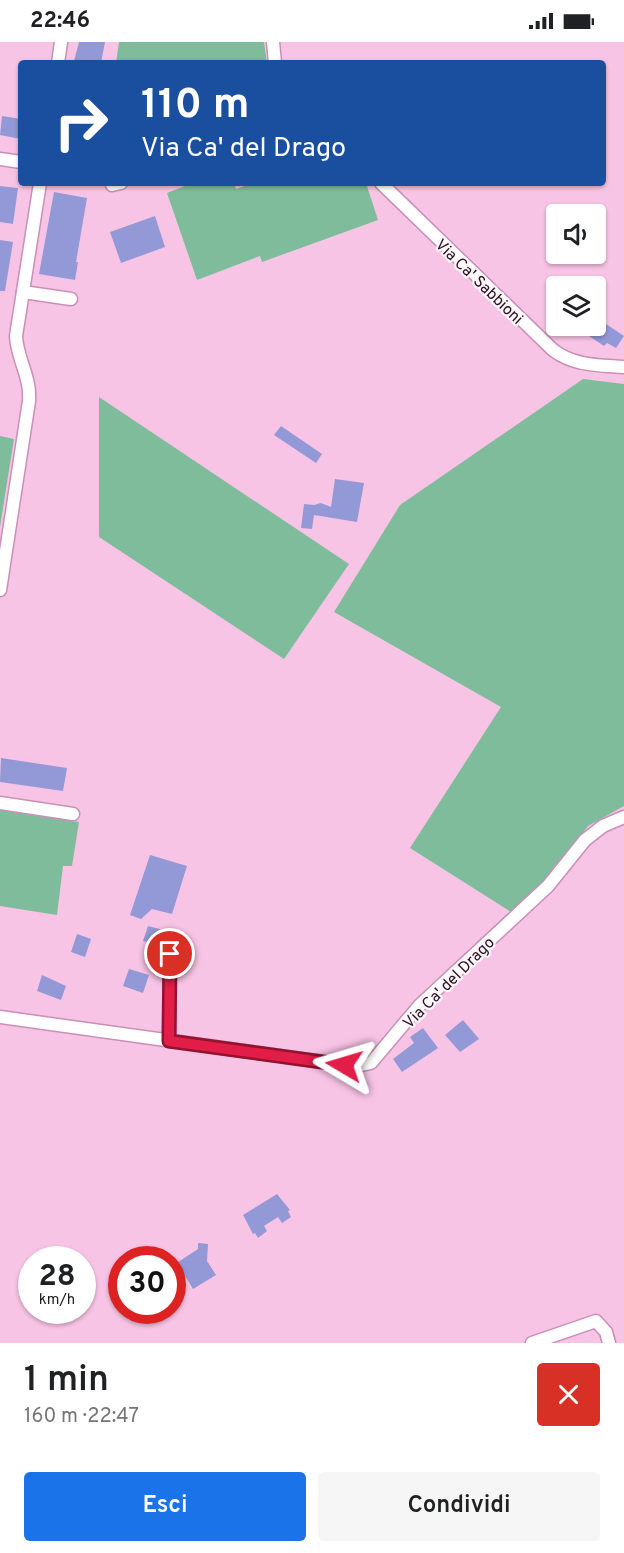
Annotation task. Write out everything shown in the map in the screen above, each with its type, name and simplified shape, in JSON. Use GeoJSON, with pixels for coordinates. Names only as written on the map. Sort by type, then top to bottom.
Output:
{"type":"FeatureCollection","features":[{"type":"Feature","properties":{"kind":"street"},"geometry":{"type":"LineString","coordinates":[[58,60],[61,42]]}},
{"type":"Feature","properties":{"kind":"street"},"geometry":{"type":"LineString","coordinates":[[273,42],[275,60]]}},
{"type":"Feature","properties":{"kind":"street"},"geometry":{"type":"LineString","coordinates":[[0,159],[18,162]]}},
{"type":"Feature","properties":{"kind":"street"},"geometry":{"type":"LineString","coordinates":[[0,590],[29,401],[30,386],[16,350],[16,336],[40,186]]}},
{"type":"Feature","properties":{"kind":"street","name":"Via Ca' Sabbioni"},"geometry":{"type":"LineString","coordinates":[[384,186],[553,351],[565,359],[579,363],[624,367]]}},
{"type":"Feature","properties":{"kind":"street"},"geometry":{"type":"LineString","coordinates":[[23,292],[71,299]]}},
{"type":"Feature","properties":{"kind":"street"},"geometry":{"type":"LineString","coordinates":[[0,803],[74,814]]}},
{"type":"Feature","properties":{"kind":"street","name":"Via Ca' del Drago"},"geometry":{"type":"LineString","coordinates":[[0,1017],[357,1066],[371,1063],[419,1006],[548,886],[585,840],[603,826],[624,817]]}},
{"type":"Feature","properties":{"kind":"street"},"geometry":{"type":"LineString","coordinates":[[169,1041],[170,954]]}},
{"type":"Feature","properties":{"kind":"street"},"geometry":{"type":"LineString","coordinates":[[532,1343],[596,1321],[606,1332],[609,1343]]}},
{"type":"Feature","properties":{"kind":"green space"},"geometry":{"type":"Polygon","coordinates":[[[119,42],[264,42],[267,60],[116,60],[119,42]]]}},
{"type":"Feature","properties":{"kind":"green space"},"geometry":{"type":"Polygon","coordinates":[[[185,186],[235,186],[236,189],[245,186],[367,186],[378,220],[262,262],[260,256],[197,280],[167,193],[185,186]]]}},
{"type":"Feature","properties":{"kind":"green space"},"geometry":{"type":"Polygon","coordinates":[[[583,379],[624,384],[624,806],[588,826],[546,881],[511,912],[410,848],[501,707],[334,612],[400,505],[583,379]]]}},
{"type":"Feature","properties":{"kind":"green space"},"geometry":{"type":"Polygon","coordinates":[[[99,397],[349,564],[284,659],[99,537],[99,397]]]}},
{"type":"Feature","properties":{"kind":"green space"},"geometry":{"type":"Polygon","coordinates":[[[0,436],[14,439],[0,527],[0,436]]]}},
{"type":"Feature","properties":{"kind":"green space"},"geometry":{"type":"Polygon","coordinates":[[[0,810],[79,822],[72,866],[63,866],[57,915],[0,906],[0,810]]]}},
{"type":"Feature","properties":{"kind":"building"},"geometry":{"type":"Polygon","coordinates":[[[79,42],[105,42],[102,60],[74,60],[79,42]]]}},
{"type":"Feature","properties":{"kind":"building"},"geometry":{"type":"Polygon","coordinates":[[[2,116],[18,119],[18,138],[0,135],[2,116]]]}},
{"type":"Feature","properties":{"kind":"building"},"geometry":{"type":"Polygon","coordinates":[[[0,186],[18,188],[13,224],[0,222],[0,186]]]}},
{"type":"Feature","properties":{"kind":"building"},"geometry":{"type":"Polygon","coordinates":[[[54,192],[87,198],[75,280],[39,274],[54,192]]]}},
{"type":"Feature","properties":{"kind":"building"},"geometry":{"type":"Polygon","coordinates":[[[155,216],[165,247],[121,263],[110,232],[155,216]]]}},
{"type":"Feature","properties":{"kind":"building"},"geometry":{"type":"Polygon","coordinates":[[[0,240],[13,242],[5,291],[0,291],[0,240]]]}},
{"type":"Feature","properties":{"kind":"building"},"geometry":{"type":"Polygon","coordinates":[[[606,324],[624,336],[616,348],[607,343],[604,346],[589,336],[606,336],[606,324]]]}},
{"type":"Feature","properties":{"kind":"building"},"geometry":{"type":"Polygon","coordinates":[[[281,426],[322,454],[316,463],[274,435],[281,426]]]}},
{"type":"Feature","properties":{"kind":"building"},"geometry":{"type":"Polygon","coordinates":[[[335,479],[364,483],[357,522],[314,515],[312,529],[301,528],[304,504],[321,503],[331,507],[335,479]]]}},
{"type":"Feature","properties":{"kind":"building"},"geometry":{"type":"Polygon","coordinates":[[[1,758],[67,768],[63,791],[0,782],[1,758]]]}},
{"type":"Feature","properties":{"kind":"building"},"geometry":{"type":"Polygon","coordinates":[[[150,855],[187,866],[172,914],[152,909],[141,919],[130,915],[150,855]]]}},
{"type":"Feature","properties":{"kind":"building"},"geometry":{"type":"Polygon","coordinates":[[[148,926],[167,931],[162,956],[145,951],[148,942],[143,941],[148,926]]]}},
{"type":"Feature","properties":{"kind":"building"},"geometry":{"type":"Polygon","coordinates":[[[77,934],[91,939],[85,957],[71,952],[77,934]]]}},
{"type":"Feature","properties":{"kind":"building"},"geometry":{"type":"Polygon","coordinates":[[[129,969],[149,975],[143,993],[123,986],[129,969]]]}},
{"type":"Feature","properties":{"kind":"building"},"geometry":{"type":"Polygon","coordinates":[[[42,975],[66,986],[61,1000],[37,991],[42,975]]]}},
{"type":"Feature","properties":{"kind":"building"},"geometry":{"type":"Polygon","coordinates":[[[463,1020],[479,1039],[460,1052],[445,1035],[463,1020]]]}},
{"type":"Feature","properties":{"kind":"building"},"geometry":{"type":"Polygon","coordinates":[[[423,1028],[438,1048],[402,1072],[393,1059],[414,1043],[410,1037],[423,1028]]]}},
{"type":"Feature","properties":{"kind":"building"},"geometry":{"type":"Polygon","coordinates":[[[277,1194],[290,1210],[288,1211],[291,1217],[282,1223],[278,1217],[264,1226],[267,1231],[258,1238],[255,1233],[253,1234],[243,1215],[277,1194]]]}},
{"type":"Feature","properties":{"kind":"building"},"geometry":{"type":"Polygon","coordinates":[[[198,1243],[208,1244],[207,1261],[216,1275],[193,1289],[186,1277],[186,1257],[198,1249],[198,1243]]]}},
{"type":"Feature","properties":{"kind":"route"},"geometry":{"type":"LineString","coordinates":[[170,954],[169,1041],[344,1065]]}}]}
